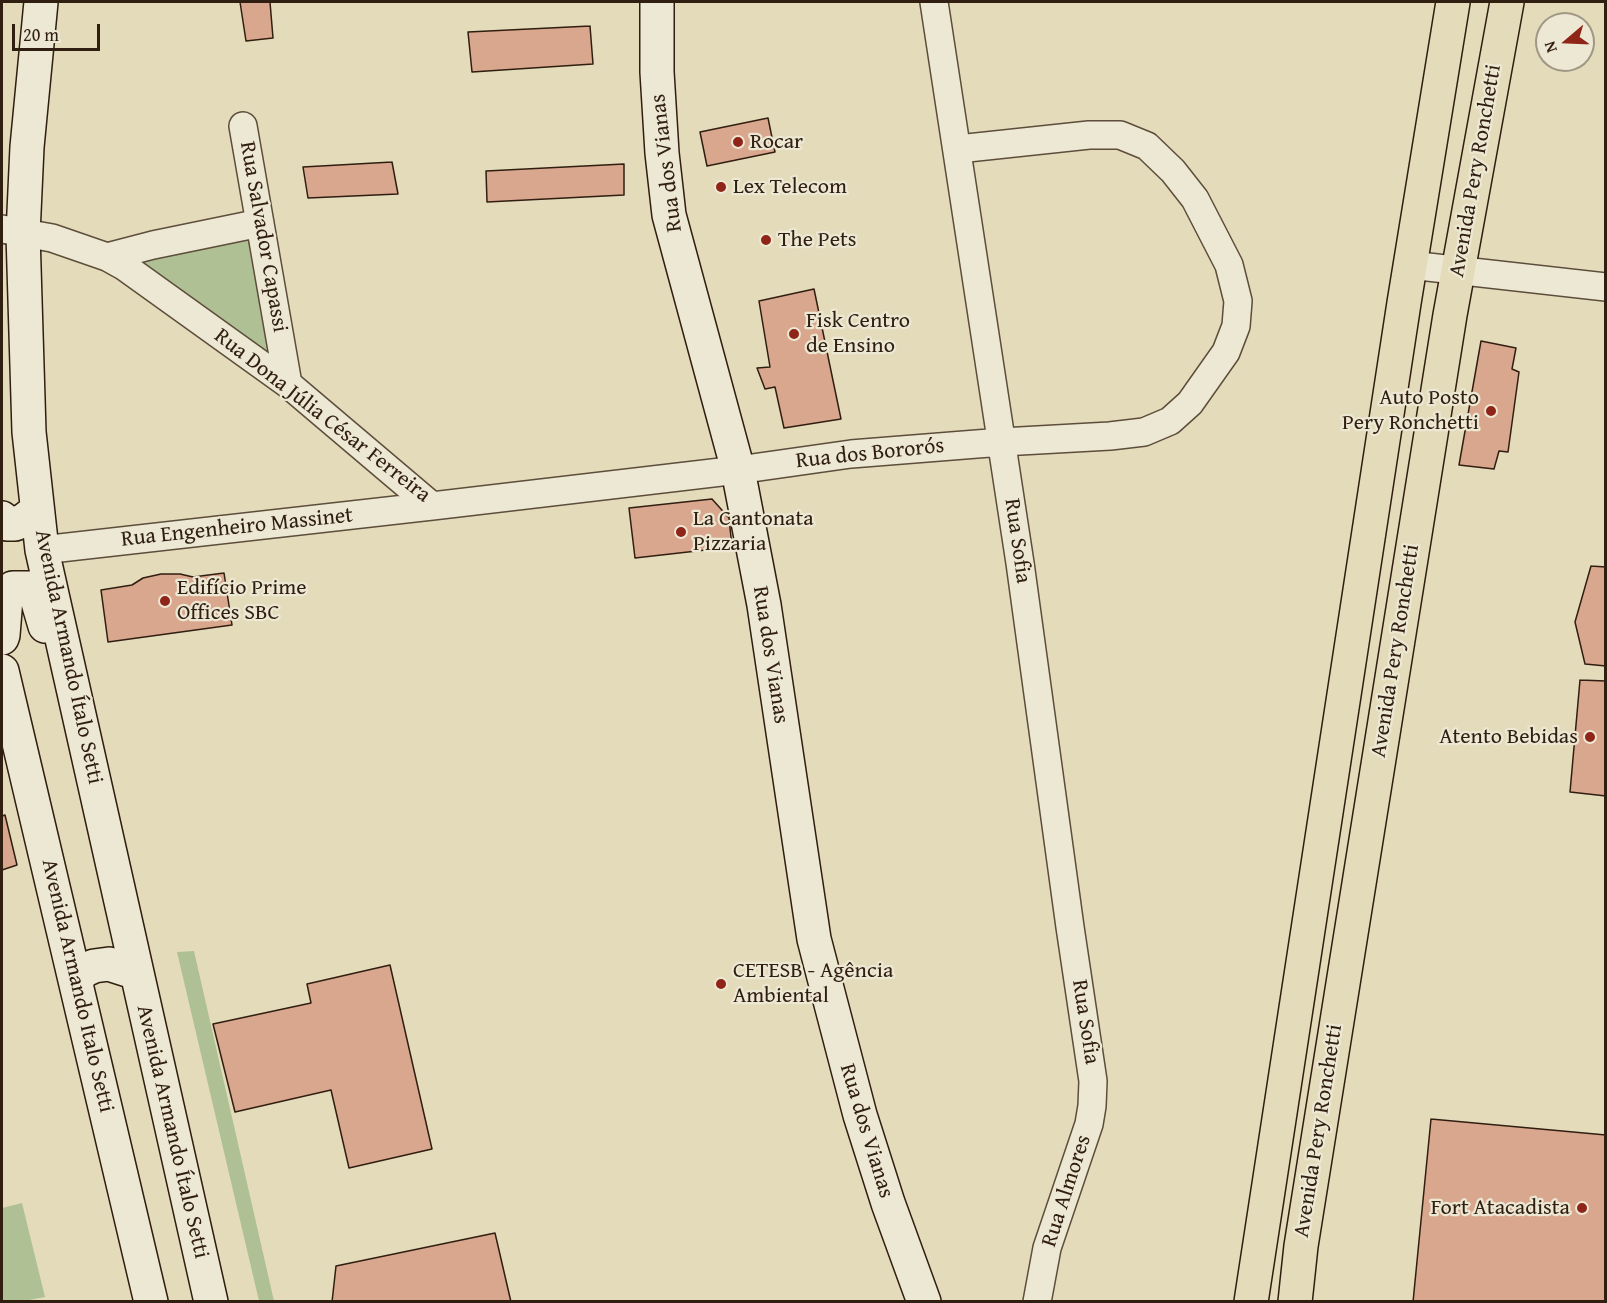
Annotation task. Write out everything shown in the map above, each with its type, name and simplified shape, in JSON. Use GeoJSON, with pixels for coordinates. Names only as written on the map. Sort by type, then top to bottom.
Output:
{"type":"FeatureCollection","features":[{"type":"Feature","properties":{"kind":"main road"},"geometry":{"type":"LineString","coordinates":[[23,2],[10,89],[10,105],[14,122],[27,147]]}},
{"type":"Feature","properties":{"kind":"main road","name":"Avenida Armando Ítalo Setti"},"geometry":{"type":"LineString","coordinates":[[41,2],[27,147],[12,232],[29,432],[42,550],[211,1302]]}},
{"type":"Feature","properties":{"kind":"main road","name":"Rua dos Vianas"},"geometry":{"type":"LineString","coordinates":[[657,2],[658,84],[669,215],[738,470],[764,605],[814,939],[860,1115],[888,1203],[924,1302]]}},
{"type":"Feature","properties":{"kind":"main road","name":"Avenida Pery Ronchetti"},"geometry":{"type":"LineString","coordinates":[[1251,1302],[1410,265],[1453,2]]}},
{"type":"Feature","properties":{"kind":"main road","name":"Avenida Pery Ronchetti"},"geometry":{"type":"LineString","coordinates":[[1295,1302],[1301,1246],[1458,272],[1508,2]]}},
{"type":"Feature","properties":{"kind":"main road"},"geometry":{"type":"LineString","coordinates":[[2,518],[7,524],[15,524],[37,510]]}},
{"type":"Feature","properties":{"kind":"main road"},"geometry":{"type":"LineString","coordinates":[[2,638],[6,598],[13,588],[30,588],[35,592],[40,604],[54,667],[72,681]]}},
{"type":"Feature","properties":{"kind":"main road","name":"Avenida Armando Italo Setti"},"geometry":{"type":"LineString","coordinates":[[2,671],[151,1302]]}},
{"type":"Feature","properties":{"kind":"main road"},"geometry":{"type":"LineString","coordinates":[[76,981],[84,971],[94,966],[109,964],[136,973]]}},
{"type":"Feature","properties":{"kind":"street","name":"Rua Sofia"},"geometry":{"type":"LineString","coordinates":[[934,2],[1002,442],[1093,1081]]}},
{"type":"Feature","properties":{"kind":"street","name":"Rua Salvador Capassi"},"geometry":{"type":"LineString","coordinates":[[243,126],[288,384]]}},
{"type":"Feature","properties":{"kind":"street","name":"Rua dos Bororós"},"geometry":{"type":"LineString","coordinates":[[738,470],[851,454],[1144,432],[1170,421],[1190,403],[1226,352],[1236,326],[1238,301],[1229,265],[1195,199],[1173,171],[1147,146],[1120,135],[1089,135],[958,148]]}},
{"type":"Feature","properties":{"kind":"street"},"geometry":{"type":"LineString","coordinates":[[107,256],[153,244],[261,223]]}},
{"type":"Feature","properties":{"kind":"street","name":"Rua Dona Júlia César Ferreira"},"geometry":{"type":"LineString","coordinates":[[12,232],[52,238],[107,256],[125,267],[288,384],[432,506],[738,470]]}},
{"type":"Feature","properties":{"kind":"street"},"geometry":{"type":"LineString","coordinates":[[1410,265],[1605,287]]}},
{"type":"Feature","properties":{"kind":"street","name":"Rua Engenheiro Massinet"},"geometry":{"type":"LineString","coordinates":[[42,550],[432,506]]}},
{"type":"Feature","properties":{"kind":"street","name":"Rua Almores"},"geometry":{"type":"LineString","coordinates":[[1037,1302],[1047,1248],[1089,1125],[1093,1081]]}},
{"type":"Feature","properties":{"kind":"green space"},"geometry":{"type":"Polygon","coordinates":[[[260,229],[274,371],[128,265],[260,229]]]}},
{"type":"Feature","properties":{"kind":"green space"},"geometry":{"type":"Polygon","coordinates":[[[194,951],[274,1301],[259,1301],[177,952],[194,951]]]}},
{"type":"Feature","properties":{"kind":"green space"},"geometry":{"type":"Polygon","coordinates":[[[22,1203],[45,1297],[24,1301],[2,1301],[2,1208],[22,1203]]]}},
{"type":"Feature","properties":{"kind":"building"},"geometry":{"type":"Polygon","coordinates":[[[240,2],[270,2],[273,38],[246,41],[240,2]]]}},
{"type":"Feature","properties":{"kind":"building"},"geometry":{"type":"Polygon","coordinates":[[[590,26],[593,64],[472,72],[468,32],[590,26]]]}},
{"type":"Feature","properties":{"kind":"building","name":"Rocar"},"geometry":{"type":"Polygon","coordinates":[[[768,118],[775,152],[707,166],[700,132],[768,118]]]}},
{"type":"Feature","properties":{"kind":"building"},"geometry":{"type":"Polygon","coordinates":[[[392,162],[398,194],[308,198],[303,167],[392,162]]]}},
{"type":"Feature","properties":{"kind":"building"},"geometry":{"type":"Polygon","coordinates":[[[624,164],[624,195],[487,202],[486,171],[624,164]]]}},
{"type":"Feature","properties":{"kind":"building","name":"Fisk Centro de Ensino"},"geometry":{"type":"Polygon","coordinates":[[[814,289],[841,419],[784,428],[775,387],[765,389],[757,368],[770,367],[759,301],[814,289]]]}},
{"type":"Feature","properties":{"kind":"building","name":"Auto Posto Pery Ronchetti"},"geometry":{"type":"Polygon","coordinates":[[[1481,341],[1516,348],[1512,369],[1519,372],[1508,452],[1499,451],[1494,469],[1459,465],[1481,341]]]}},
{"type":"Feature","properties":{"kind":"building","name":"La Cantonata Pizzaria"},"geometry":{"type":"Polygon","coordinates":[[[712,499],[729,518],[732,547],[635,558],[629,508],[712,499]]]}},
{"type":"Feature","properties":{"kind":"building"},"geometry":{"type":"Polygon","coordinates":[[[1591,566],[1606,567],[1606,666],[1585,664],[1575,622],[1591,566]]]}},
{"type":"Feature","properties":{"kind":"building","name":"Edifício Prime Offices SBC"},"geometry":{"type":"Polygon","coordinates":[[[224,573],[232,625],[108,642],[101,590],[132,585],[143,578],[161,574],[193,577],[224,573]]]}},
{"type":"Feature","properties":{"kind":"building","name":"Atento Bebidas"},"geometry":{"type":"Polygon","coordinates":[[[1580,680],[1606,681],[1606,796],[1570,792],[1580,680]]]}},
{"type":"Feature","properties":{"kind":"building"},"geometry":{"type":"Polygon","coordinates":[[[5,815],[17,865],[2,870],[2,816],[5,815]]]}},
{"type":"Feature","properties":{"kind":"building"},"geometry":{"type":"Polygon","coordinates":[[[390,965],[432,1149],[349,1168],[331,1090],[235,1112],[213,1024],[311,1003],[307,984],[390,965]]]}},
{"type":"Feature","properties":{"kind":"building"},"geometry":{"type":"Polygon","coordinates":[[[1431,1119],[1606,1135],[1606,1302],[1413,1302],[1431,1119]]]}},
{"type":"Feature","properties":{"kind":"building"},"geometry":{"type":"Polygon","coordinates":[[[495,1233],[511,1302],[332,1302],[336,1266],[495,1233]]]}},
{"type":"Feature","properties":{"kind":"place","name":"Rocar"},"geometry":{"type":"Point","coordinates":[738,142]}},
{"type":"Feature","properties":{"kind":"place","name":"Lex Telecom"},"geometry":{"type":"Point","coordinates":[721,187]}},
{"type":"Feature","properties":{"kind":"place","name":"The Pets"},"geometry":{"type":"Point","coordinates":[766,240]}},
{"type":"Feature","properties":{"kind":"place","name":"Fisk Centro de Ensino"},"geometry":{"type":"Point","coordinates":[794,334]}},
{"type":"Feature","properties":{"kind":"place","name":"Auto Posto Pery Ronchetti"},"geometry":{"type":"Point","coordinates":[1491,411]}},
{"type":"Feature","properties":{"kind":"place","name":"La Cantonata Pizzaria"},"geometry":{"type":"Point","coordinates":[681,532]}},
{"type":"Feature","properties":{"kind":"place","name":"Edifício Prime Offices SBC"},"geometry":{"type":"Point","coordinates":[165,601]}},
{"type":"Feature","properties":{"kind":"place","name":"Atento Bebidas"},"geometry":{"type":"Point","coordinates":[1590,737]}},
{"type":"Feature","properties":{"kind":"place","name":"CETESB - Agência Ambiental"},"geometry":{"type":"Point","coordinates":[721,984]}},
{"type":"Feature","properties":{"kind":"place","name":"Fort Atacadista"},"geometry":{"type":"Point","coordinates":[1582,1208]}}]}
